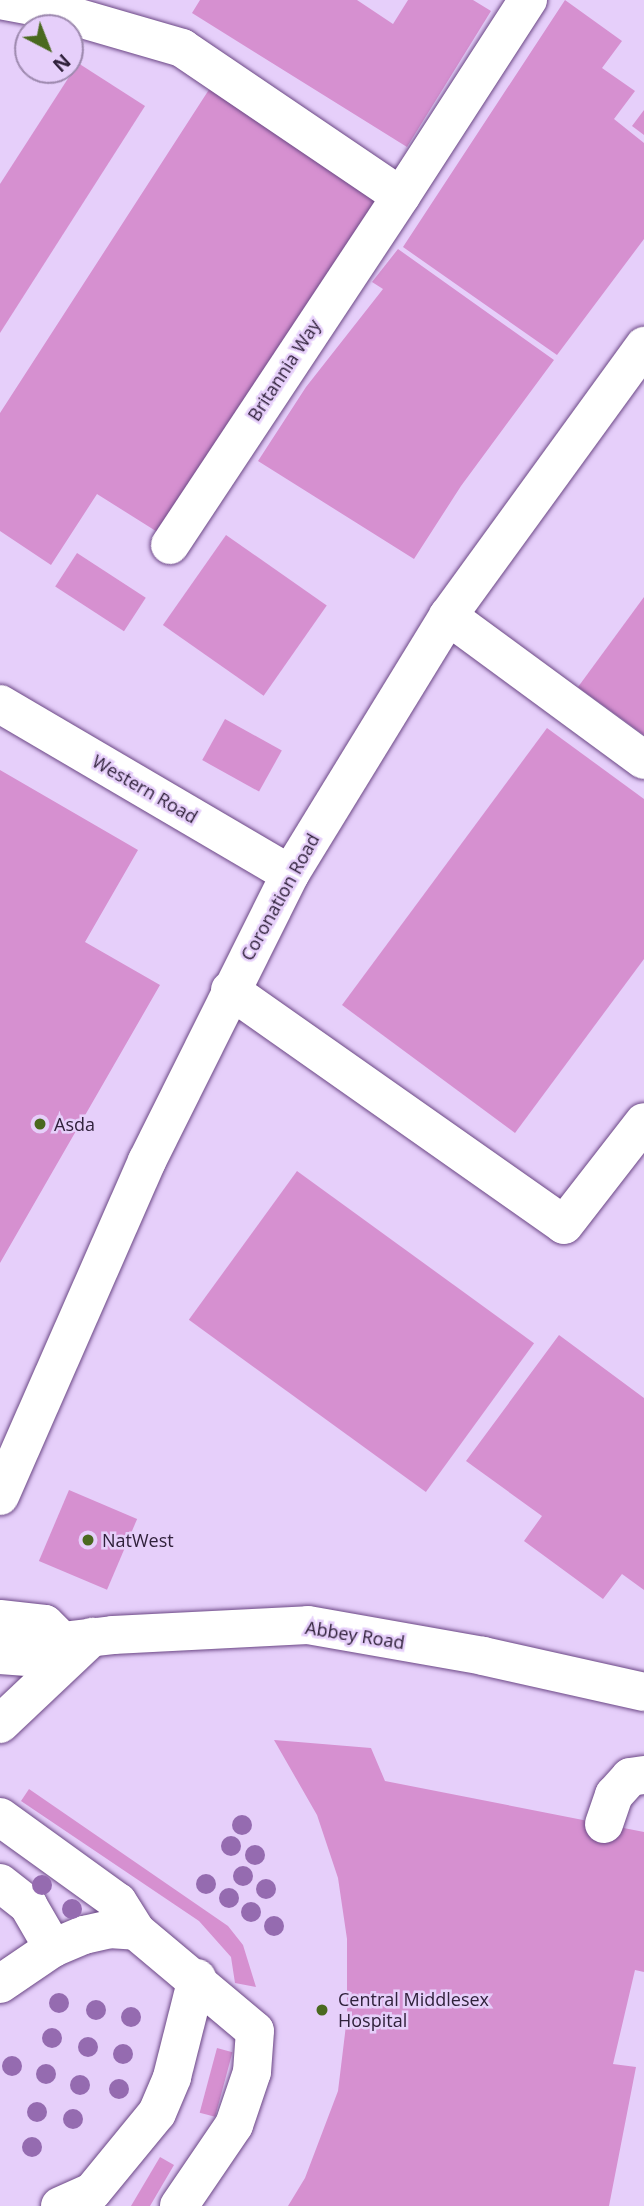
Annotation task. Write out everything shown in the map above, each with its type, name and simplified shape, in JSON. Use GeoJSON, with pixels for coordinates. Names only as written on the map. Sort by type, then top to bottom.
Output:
{"type":"FeatureCollection","features":[{"type":"Feature","properties":{"kind":"street","name":"Britannia Way"},"geometry":{"type":"LineString","coordinates":[[170,545],[528,0]]}},
{"type":"Feature","properties":{"kind":"street"},"geometry":{"type":"LineString","coordinates":[[0,1],[32,14]]}},
{"type":"Feature","properties":{"kind":"street"},"geometry":{"type":"LineString","coordinates":[[84,27],[182,48],[401,196]]}},
{"type":"Feature","properties":{"kind":"street","name":"Coronation Road"},"geometry":{"type":"LineString","coordinates":[[0,1496],[147,1161],[230,989],[290,874],[448,616],[644,346]]}},
{"type":"Feature","properties":{"kind":"street"},"geometry":{"type":"LineString","coordinates":[[448,616],[644,760]]}},
{"type":"Feature","properties":{"kind":"street","name":"Western Road"},"geometry":{"type":"LineString","coordinates":[[0,704],[290,874]]}},
{"type":"Feature","properties":{"kind":"street"},"geometry":{"type":"LineString","coordinates":[[230,989],[564,1225],[644,1122]]}},
{"type":"Feature","properties":{"kind":"street"},"geometry":{"type":"LineString","coordinates":[[0,1619],[46,1624],[77,1639],[0,1724]]}},
{"type":"Feature","properties":{"kind":"street","name":"Abbey Road"},"geometry":{"type":"LineString","coordinates":[[0,1655],[41,1658],[77,1639],[308,1625],[483,1656],[644,1692]]}},
{"type":"Feature","properties":{"kind":"street"},"geometry":{"type":"LineString","coordinates":[[604,1824],[614,1796],[630,1777],[644,1775]]}},
{"type":"Feature","properties":{"kind":"street"},"geometry":{"type":"LineString","coordinates":[[0,1818],[118,1902],[136,1931],[197,1978],[255,2031],[257,2042],[234,2125],[179,2206]]}},
{"type":"Feature","properties":{"kind":"street"},"geometry":{"type":"LineString","coordinates":[[0,1883],[28,1905],[53,1948]]}},
{"type":"Feature","properties":{"kind":"street"},"geometry":{"type":"LineString","coordinates":[[0,1984],[53,1948],[109,1929],[136,1931]]}},
{"type":"Feature","properties":{"kind":"street"},"geometry":{"type":"LineString","coordinates":[[60,2206],[92,2192],[157,2113],[172,2077],[197,1978]]}},
{"type":"Feature","properties":{"kind":"building"},"geometry":{"type":"Polygon","coordinates":[[[200,0],[357,0],[393,24],[408,0],[473,0],[491,11],[407,147],[192,13],[200,0]]]}},
{"type":"Feature","properties":{"kind":"building"},"geometry":{"type":"Polygon","coordinates":[[[565,0],[622,41],[602,68],[635,91],[614,119],[644,143],[644,239],[557,355],[403,247],[565,0]]]}},
{"type":"Feature","properties":{"kind":"building"},"geometry":{"type":"Polygon","coordinates":[[[84,67],[145,106],[0,333],[0,184],[64,84],[84,84],[84,67]]]}},
{"type":"Feature","properties":{"kind":"building"},"geometry":{"type":"Polygon","coordinates":[[[210,88],[380,196],[159,533],[97,494],[51,565],[0,531],[0,413],[210,88]]]}},
{"type":"Feature","properties":{"kind":"building"},"geometry":{"type":"Polygon","coordinates":[[[644,110],[644,135],[632,126],[644,110]]]}},
{"type":"Feature","properties":{"kind":"building"},"geometry":{"type":"Polygon","coordinates":[[[398,249],[554,360],[461,486],[414,559],[258,461],[306,387],[383,289],[372,282],[398,249]]]}},
{"type":"Feature","properties":{"kind":"building"},"geometry":{"type":"Polygon","coordinates":[[[226,535],[327,606],[264,696],[163,625],[226,535]]]}},
{"type":"Feature","properties":{"kind":"building"},"geometry":{"type":"Polygon","coordinates":[[[77,553],[146,598],[124,631],[55,587],[77,553]]]}},
{"type":"Feature","properties":{"kind":"building"},"geometry":{"type":"Polygon","coordinates":[[[644,597],[644,735],[578,687],[644,597]]]}},
{"type":"Feature","properties":{"kind":"building"},"geometry":{"type":"Polygon","coordinates":[[[225,719],[282,751],[259,792],[202,760],[225,719]]]}},
{"type":"Feature","properties":{"kind":"building"},"geometry":{"type":"Polygon","coordinates":[[[547,728],[644,799],[644,959],[515,1133],[342,1005],[547,728]]]}},
{"type":"Feature","properties":{"kind":"building","name":"Asda"},"geometry":{"type":"Polygon","coordinates":[[[0,770],[138,850],[85,942],[160,985],[0,1263],[0,770]]]}},
{"type":"Feature","properties":{"kind":"building"},"geometry":{"type":"Polygon","coordinates":[[[297,1171],[534,1343],[426,1492],[189,1320],[297,1171]]]}},
{"type":"Feature","properties":{"kind":"building"},"geometry":{"type":"Polygon","coordinates":[[[559,1335],[644,1398],[644,1590],[622,1574],[603,1599],[524,1541],[542,1516],[466,1461],[559,1335]]]}},
{"type":"Feature","properties":{"kind":"building","name":"NatWest"},"geometry":{"type":"Polygon","coordinates":[[[69,1490],[137,1519],[107,1590],[39,1561],[69,1490]]]}},
{"type":"Feature","properties":{"kind":"building"},"geometry":{"type":"Polygon","coordinates":[[[274,1740],[371,1748],[385,1781],[644,1832],[644,1972],[635,1970],[613,2064],[636,2067],[609,2206],[288,2206],[305,2178],[338,2091],[347,2017],[347,1939],[338,1878],[317,1815],[274,1740]]]}},
{"type":"Feature","properties":{"kind":"building"},"geometry":{"type":"Polygon","coordinates":[[[29,1789],[228,1926],[243,1945],[256,1987],[235,1983],[231,1957],[199,1921],[21,1801],[29,1789]]]}},
{"type":"Feature","properties":{"kind":"building"},"geometry":{"type":"Polygon","coordinates":[[[217,2048],[232,2052],[215,2117],[200,2113],[217,2048]]]}},
{"type":"Feature","properties":{"kind":"building"},"geometry":{"type":"Polygon","coordinates":[[[160,2157],[174,2165],[150,2206],[131,2206],[160,2157]]]}},
{"type":"Feature","properties":{"kind":"place","name":"Asda"},"geometry":{"type":"Point","coordinates":[40,1124]}},
{"type":"Feature","properties":{"kind":"place","name":"NatWest"},"geometry":{"type":"Point","coordinates":[88,1540]}},
{"type":"Feature","properties":{"kind":"place","name":"Central Middlesex Hospital"},"geometry":{"type":"Point","coordinates":[322,2010]}}]}
